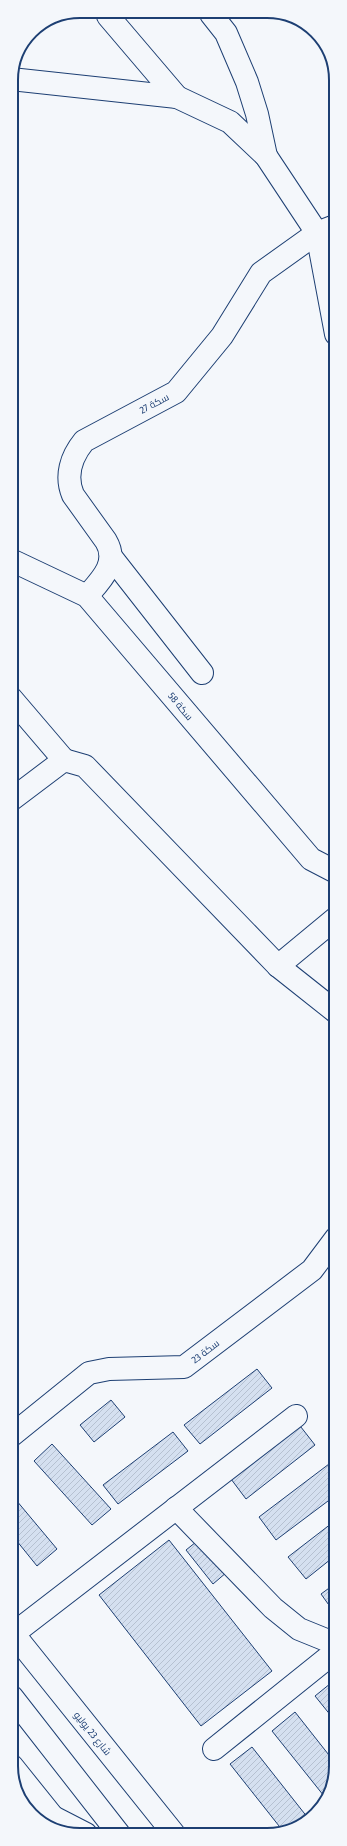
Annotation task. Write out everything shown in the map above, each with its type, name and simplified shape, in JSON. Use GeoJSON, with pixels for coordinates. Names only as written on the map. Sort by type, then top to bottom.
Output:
{"type":"FeatureCollection","features":[{"type":"Feature","properties":{"kind":"street"},"geometry":{"type":"LineString","coordinates":[[110,18],[177,97]]}},
{"type":"Feature","properties":{"kind":"street"},"geometry":{"type":"LineString","coordinates":[[214,18],[226,33],[247,82],[257,114],[266,156]]}},
{"type":"Feature","properties":{"kind":"street"},"geometry":{"type":"LineString","coordinates":[[18,81],[177,97],[230,122],[266,156],[326,229],[329,260]]}},
{"type":"Feature","properties":{"kind":"street","name":"سكة 27"},"geometry":{"type":"LineString","coordinates":[[202,673],[112,558],[111,549],[73,495],[70,487],[71,464],[75,452],[84,441],[176,392],[222,336],[261,273],[326,229]]}},
{"type":"Feature","properties":{"kind":"street"},"geometry":{"type":"LineString","coordinates":[[87,596],[104,576],[112,558]]}},
{"type":"Feature","properties":{"kind":"street","name":"سكة 58"},"geometry":{"type":"LineString","coordinates":[[18,563],[87,596],[311,859],[329,868]]}},
{"type":"Feature","properties":{"kind":"street"},"geometry":{"type":"LineString","coordinates":[[18,706],[64,760],[85,766],[278,966],[329,1006]]}},
{"type":"Feature","properties":{"kind":"street"},"geometry":{"type":"LineString","coordinates":[[18,795],[64,760]]}},
{"type":"Feature","properties":{"kind":"street"},"geometry":{"type":"LineString","coordinates":[[278,966],[329,924]]}},
{"type":"Feature","properties":{"kind":"street","name":"سكة 23"},"geometry":{"type":"LineString","coordinates":[[18,1431],[89,1373],[109,1369],[184,1367],[312,1270],[329,1247]]}},
{"type":"Feature","properties":{"kind":"street"},"geometry":{"type":"LineString","coordinates":[[18,1628],[296,1416]]}},
{"type":"Feature","properties":{"kind":"street"},"geometry":{"type":"LineString","coordinates":[[176,1508],[273,1608],[299,1629],[329,1641]]}},
{"type":"Feature","properties":{"kind":"street","name":"شارع 23 يوليو"},"geometry":{"type":"LineString","coordinates":[[18,1640],[169,1828]]}},
{"type":"Feature","properties":{"kind":"street"},"geometry":{"type":"LineString","coordinates":[[214,1748],[329,1657]]}},
{"type":"Feature","properties":{"kind":"street"},"geometry":{"type":"LineString","coordinates":[[18,1705],[114,1828]]}},
{"type":"Feature","properties":{"kind":"street"},"geometry":{"type":"LineString","coordinates":[[19,1775],[58,1824]]}},
{"type":"Feature","properties":{"kind":"building"},"geometry":{"type":"Polygon","coordinates":[[[257,1369],[272,1388],[200,1444],[184,1425],[257,1369]]]}},
{"type":"Feature","properties":{"kind":"building"},"geometry":{"type":"Polygon","coordinates":[[[111,1400],[125,1417],[94,1442],[80,1425],[111,1400]]]}},
{"type":"Feature","properties":{"kind":"building"},"geometry":{"type":"Polygon","coordinates":[[[297,1422],[315,1445],[246,1499],[228,1475],[297,1422]]]}},
{"type":"Feature","properties":{"kind":"building"},"geometry":{"type":"Polygon","coordinates":[[[173,1432],[188,1451],[118,1504],[103,1485],[173,1432]]]}},
{"type":"Feature","properties":{"kind":"building"},"geometry":{"type":"Polygon","coordinates":[[[52,1444],[111,1509],[92,1525],[34,1461],[52,1444]]]}},
{"type":"Feature","properties":{"kind":"building"},"geometry":{"type":"Polygon","coordinates":[[[329,1464],[329,1500],[276,1540],[259,1517],[329,1464]]]}},
{"type":"Feature","properties":{"kind":"building"},"geometry":{"type":"Polygon","coordinates":[[[18,1502],[57,1549],[37,1566],[18,1542],[18,1502]]]}},
{"type":"Feature","properties":{"kind":"building"},"geometry":{"type":"Polygon","coordinates":[[[329,1525],[329,1561],[306,1579],[288,1557],[329,1525]]]}},
{"type":"Feature","properties":{"kind":"building"},"geometry":{"type":"Polygon","coordinates":[[[201,1538],[227,1572],[213,1584],[186,1550],[201,1538]]]}},
{"type":"Feature","properties":{"kind":"building"},"geometry":{"type":"Polygon","coordinates":[[[169,1540],[272,1671],[201,1726],[99,1595],[169,1540]]]}},
{"type":"Feature","properties":{"kind":"building"},"geometry":{"type":"Polygon","coordinates":[[[329,1588],[329,1605],[321,1594],[329,1588]]]}},
{"type":"Feature","properties":{"kind":"building"},"geometry":{"type":"Polygon","coordinates":[[[329,1685],[329,1713],[315,1696],[329,1685]]]}},
{"type":"Feature","properties":{"kind":"building"},"geometry":{"type":"Polygon","coordinates":[[[295,1712],[329,1755],[328,1778],[322,1794],[272,1731],[295,1712]]]}},
{"type":"Feature","properties":{"kind":"building"},"geometry":{"type":"Polygon","coordinates":[[[252,1747],[305,1815],[287,1825],[279,1826],[230,1764],[252,1747]]]}}]}
